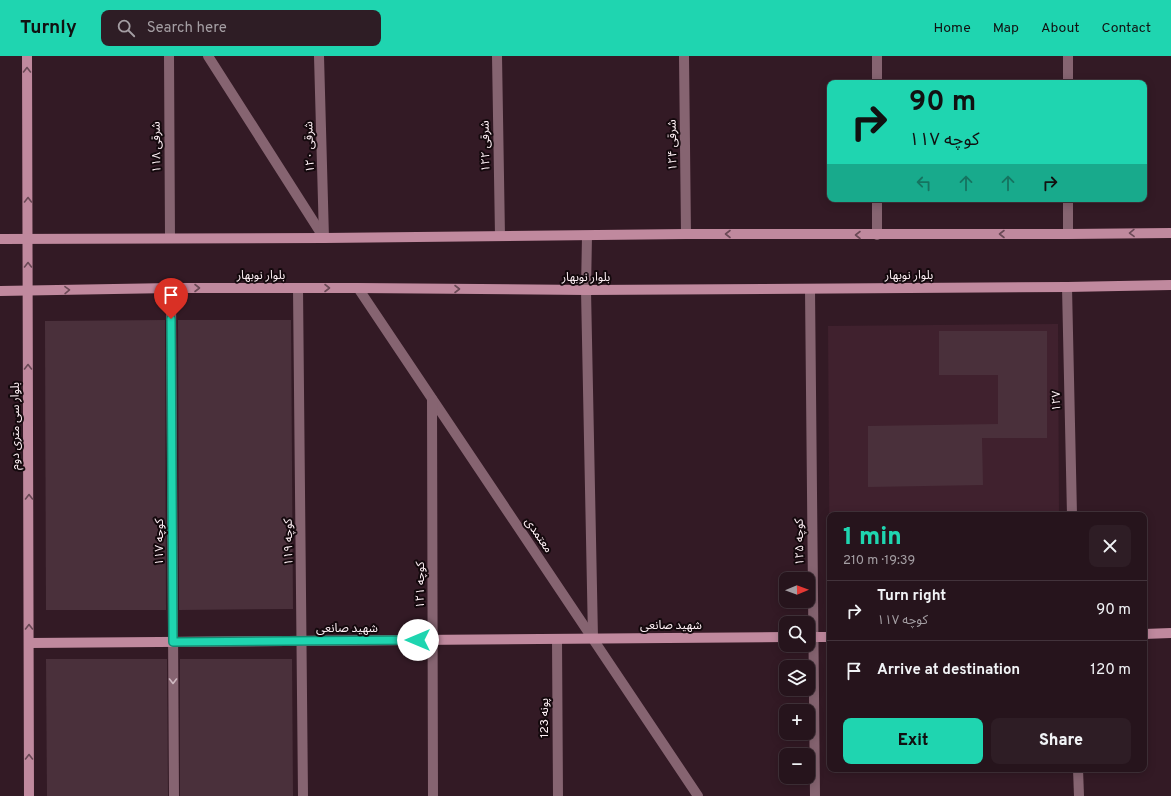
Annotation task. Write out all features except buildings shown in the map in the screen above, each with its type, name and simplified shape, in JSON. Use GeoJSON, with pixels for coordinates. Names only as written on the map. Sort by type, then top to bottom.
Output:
{"type":"FeatureCollection","features":[{"type":"Feature","properties":{"kind":"main road","name":"بلوار سی متری دوم"},"geometry":{"type":"LineString","coordinates":[[27,56],[29,796]]}},
{"type":"Feature","properties":{"kind":"main road"},"geometry":{"type":"LineString","coordinates":[[0,239],[324,238],[686,234],[1068,234],[1171,232]]}},
{"type":"Feature","properties":{"kind":"main road","name":"بلوار نوبهار"},"geometry":{"type":"LineString","coordinates":[[0,291],[170,288],[586,290],[810,289],[1171,285]]}},
{"type":"Feature","properties":{"kind":"main road"},"geometry":{"type":"LineString","coordinates":[[1147,634],[1171,633]]}},
{"type":"Feature","properties":{"kind":"main road"},"geometry":{"type":"LineString","coordinates":[[815,637],[827,636]]}},
{"type":"Feature","properties":{"kind":"main road","name":"شهید صانعی"},"geometry":{"type":"LineString","coordinates":[[29,643],[779,637]]}},
{"type":"Feature","properties":{"kind":"street","name":"۱۱۸ شرقی"},"geometry":{"type":"LineString","coordinates":[[169,56],[170,238]]}},
{"type":"Feature","properties":{"kind":"street"},"geometry":{"type":"LineString","coordinates":[[208,56],[324,238]]}},
{"type":"Feature","properties":{"kind":"street","name":"۱۲۰ شرقی"},"geometry":{"type":"LineString","coordinates":[[319,56],[324,238]]}},
{"type":"Feature","properties":{"kind":"street","name":"۱۲۲ شرقی"},"geometry":{"type":"LineString","coordinates":[[497,56],[500,236]]}},
{"type":"Feature","properties":{"kind":"street","name":"۱۲۴ شرقی"},"geometry":{"type":"LineString","coordinates":[[684,56],[686,234]]}},
{"type":"Feature","properties":{"kind":"street"},"geometry":{"type":"LineString","coordinates":[[877,56],[877,80]]}},
{"type":"Feature","properties":{"kind":"street"},"geometry":{"type":"LineString","coordinates":[[1068,56],[1068,80]]}},
{"type":"Feature","properties":{"kind":"street"},"geometry":{"type":"LineString","coordinates":[[877,202],[878,235]]}},
{"type":"Feature","properties":{"kind":"street"},"geometry":{"type":"LineString","coordinates":[[1068,202],[1068,234]]}},
{"type":"Feature","properties":{"kind":"street"},"geometry":{"type":"LineString","coordinates":[[587,236],[586,290],[592,638]]}},
{"type":"Feature","properties":{"kind":"street","name":"۱۲۷"},"geometry":{"type":"LineString","coordinates":[[1066,287],[1072,512]]}},
{"type":"Feature","properties":{"kind":"street","name":"کوچه ۱۱۷"},"geometry":{"type":"LineString","coordinates":[[170,288],[174,796]]}},
{"type":"Feature","properties":{"kind":"street","name":"کوچه ۱۱۹"},"geometry":{"type":"LineString","coordinates":[[298,288],[303,796]]}},
{"type":"Feature","properties":{"kind":"street","name":"معتمدی"},"geometry":{"type":"LineString","coordinates":[[358,288],[695,793]]}},
{"type":"Feature","properties":{"kind":"street","name":"کوچه ۱۲۵"},"geometry":{"type":"LineString","coordinates":[[810,289],[811,616]]}},
{"type":"Feature","properties":{"kind":"street","name":"کوچه ۱۲۱"},"geometry":{"type":"LineString","coordinates":[[432,399],[433,796]]}},
{"type":"Feature","properties":{"kind":"street","name":"123 پونه"},"geometry":{"type":"LineString","coordinates":[[556,639],[558,796]]}},
{"type":"Feature","properties":{"kind":"street","name":"کوچه ۱۲۵"},"geometry":{"type":"LineString","coordinates":[[811,652],[815,796]]}},
{"type":"Feature","properties":{"kind":"street"},"geometry":{"type":"LineString","coordinates":[[1078,772],[1078,796]]}},
{"type":"Feature","properties":{"kind":"shaded area"},"geometry":{"type":"Polygon","coordinates":[[[1058,324],[1059,512],[829,512],[828,326],[1058,324]]]}},
{"type":"Feature","properties":{"kind":"route"},"geometry":{"type":"LineString","coordinates":[[171,319],[173,642],[418,640]]}}]}
